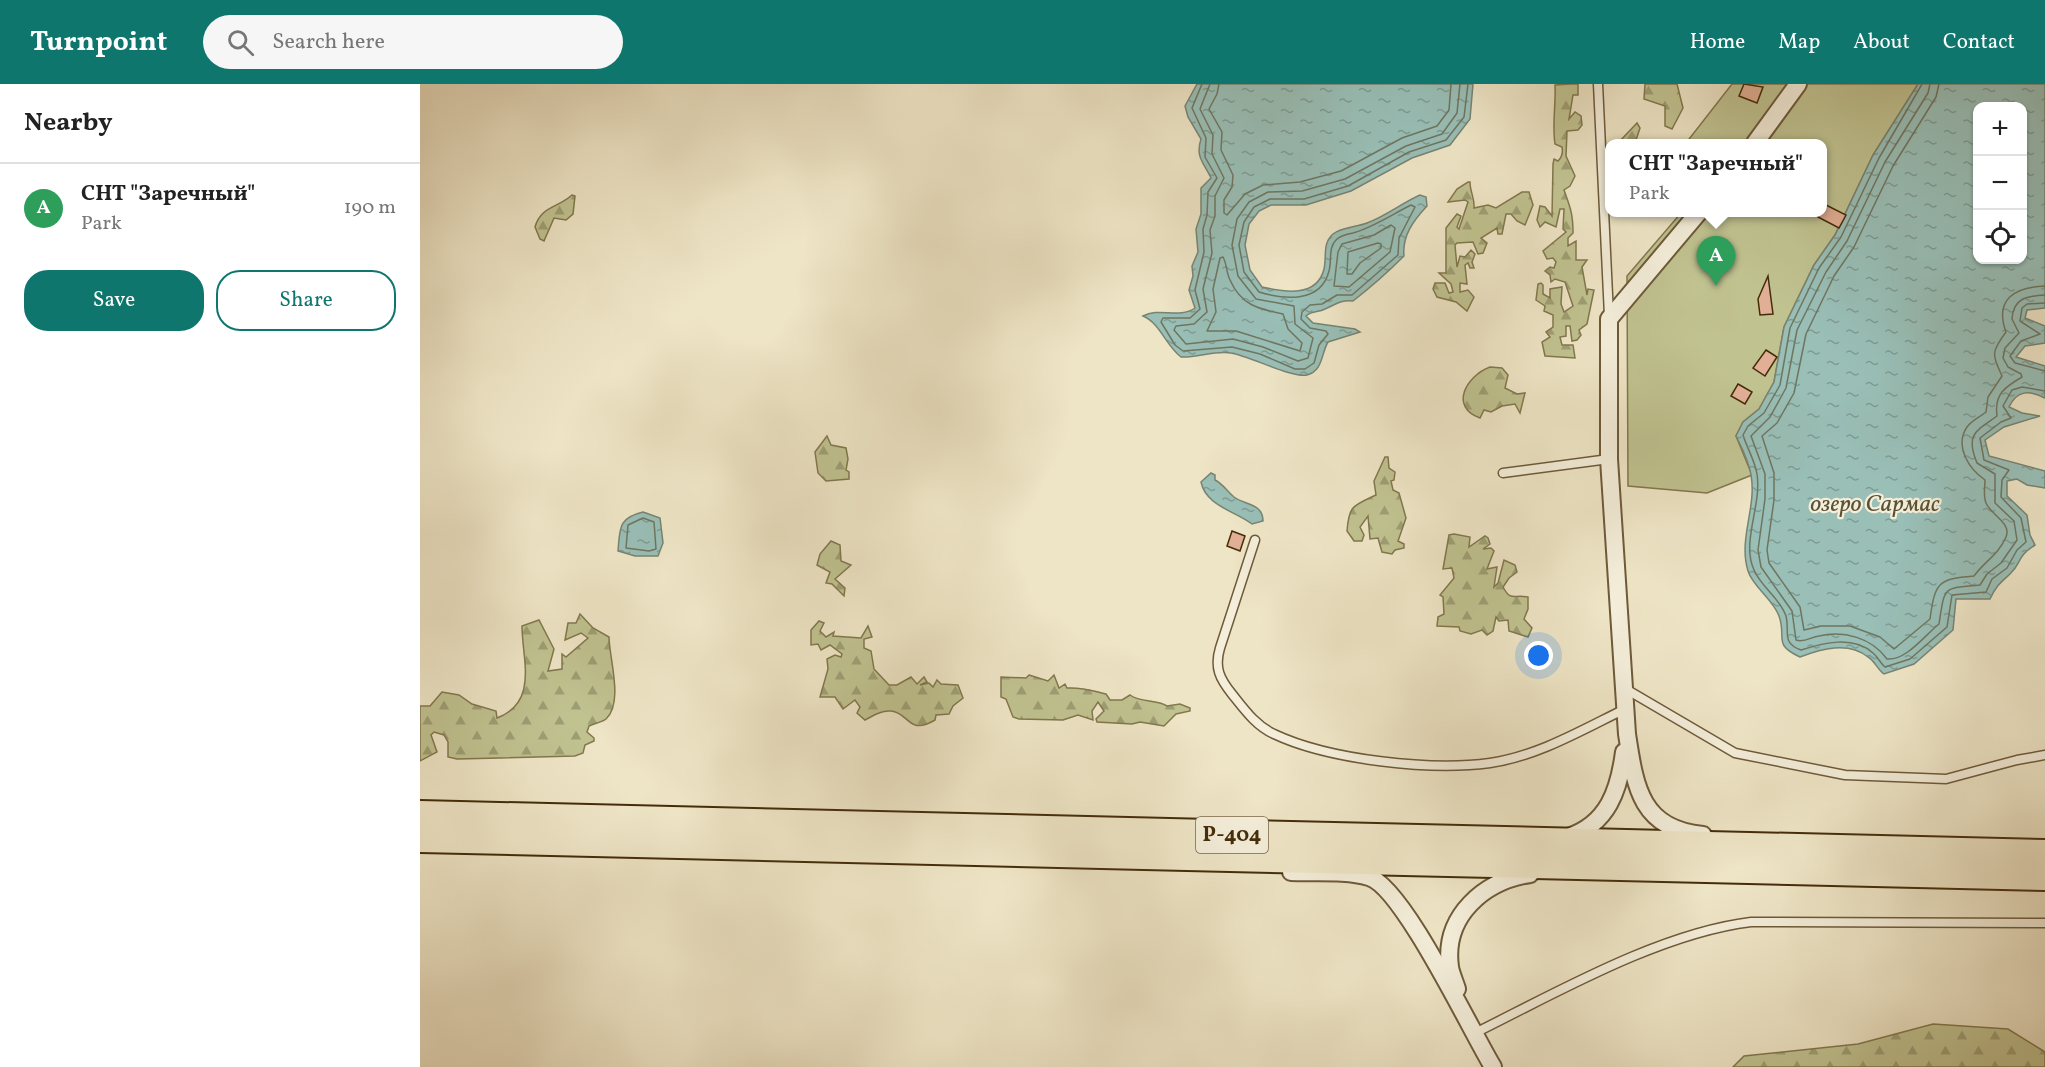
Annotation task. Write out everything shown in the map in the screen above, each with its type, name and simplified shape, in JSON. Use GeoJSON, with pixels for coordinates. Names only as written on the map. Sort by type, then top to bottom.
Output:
{"type":"FeatureCollection","features":[{"type":"Feature","properties":{"kind":"highway","name":"Р-404"},"geometry":{"type":"LineString","coordinates":[[420,815],[2045,854]]}},
{"type":"Feature","properties":{"kind":"highway","name":"Р-404"},"geometry":{"type":"LineString","coordinates":[[420,838],[2045,876]]}},
{"type":"Feature","properties":{"kind":"street"},"geometry":{"type":"LineString","coordinates":[[1759,139],[1798,84]]}},
{"type":"Feature","properties":{"kind":"street"},"geometry":{"type":"LineString","coordinates":[[1696,217],[1609,319],[1609,459],[1627,734],[1638,793],[1646,807],[1666,825],[1689,834],[1822,841],[1880,851]]}},
{"type":"Feature","properties":{"kind":"street"},"geometry":{"type":"LineString","coordinates":[[1531,843],[1572,836],[1599,819],[1609,807],[1620,780],[1627,734]]}},
{"type":"Feature","properties":{"kind":"street"},"geometry":{"type":"LineString","coordinates":[[1093,854],[1369,877],[1384,885],[1408,917],[1493,1067]]}},
{"type":"Feature","properties":{"kind":"street"},"geometry":{"type":"LineString","coordinates":[[1470,1026],[1450,966],[1451,945],[1457,926],[1468,906],[1481,892],[1510,877],[1583,866]]}},
{"type":"Feature","properties":{"kind":"lane"},"geometry":{"type":"LineString","coordinates":[[1598,84],[1609,319]]}},
{"type":"Feature","properties":{"kind":"lane"},"geometry":{"type":"LineString","coordinates":[[1503,473],[1609,459]]}},
{"type":"Feature","properties":{"kind":"lane"},"geometry":{"type":"LineString","coordinates":[[1255,540],[1220,648],[1217,666],[1224,683],[1244,710],[1275,734],[1353,756],[1454,766],[1523,756],[1625,709]]}},
{"type":"Feature","properties":{"kind":"lane"},"geometry":{"type":"LineString","coordinates":[[1624,688],[1736,753],[1845,775],[1946,779],[2045,755]]}},
{"type":"Feature","properties":{"kind":"lane"},"geometry":{"type":"LineString","coordinates":[[1470,1026],[1695,933],[1722,925],[1751,922],[2045,923]]}},
{"type":"Feature","properties":{"kind":"green space"},"geometry":{"type":"Polygon","coordinates":[[[1578,84],[1578,95],[1573,95],[1569,119],[1575,112],[1581,116],[1582,125],[1578,130],[1567,131],[1566,156],[1575,176],[1570,186],[1564,190],[1571,210],[1573,226],[1573,233],[1568,238],[1568,246],[1576,241],[1576,260],[1587,260],[1582,267],[1587,295],[1588,289],[1594,290],[1587,324],[1579,330],[1581,335],[1577,340],[1572,341],[1570,326],[1566,326],[1566,336],[1560,337],[1562,345],[1573,345],[1575,358],[1545,356],[1542,342],[1550,337],[1546,332],[1553,327],[1553,315],[1544,311],[1545,306],[1536,300],[1538,284],[1541,283],[1543,294],[1550,298],[1550,289],[1562,287],[1561,304],[1564,312],[1573,306],[1565,282],[1555,279],[1551,282],[1550,275],[1545,271],[1550,267],[1554,268],[1556,262],[1553,258],[1547,259],[1543,251],[1566,232],[1563,229],[1564,209],[1560,209],[1556,227],[1545,222],[1540,227],[1537,220],[1540,206],[1545,207],[1552,216],[1553,164],[1554,159],[1558,161],[1562,153],[1562,147],[1555,144],[1554,137],[1555,85],[1578,84]]]}},
{"type":"Feature","properties":{"kind":"green space"},"geometry":{"type":"Polygon","coordinates":[[[1645,84],[1677,84],[1683,108],[1672,129],[1665,126],[1665,106],[1644,99],[1645,84]]]}},
{"type":"Feature","properties":{"kind":"green space"},"geometry":{"type":"Polygon","coordinates":[[[1732,84],[1918,84],[1873,155],[1835,235],[1814,265],[1784,327],[1774,382],[1759,409],[1743,422],[1736,436],[1752,475],[1707,493],[1628,486],[1627,276],[1678,217],[1827,217],[1827,139],[1689,139],[1732,84]]]}},
{"type":"Feature","properties":{"kind":"green space"},"geometry":{"type":"Polygon","coordinates":[[[1637,123],[1640,128],[1636,139],[1622,139],[1637,123]]]}},
{"type":"Feature","properties":{"kind":"green space"},"geometry":{"type":"Polygon","coordinates":[[[1470,182],[1474,208],[1488,205],[1496,208],[1522,192],[1529,192],[1533,205],[1525,225],[1511,214],[1506,214],[1502,234],[1498,234],[1497,228],[1481,238],[1487,243],[1483,253],[1478,254],[1473,242],[1455,245],[1457,267],[1460,256],[1465,257],[1471,250],[1475,254],[1472,262],[1474,268],[1470,268],[1468,263],[1465,265],[1467,284],[1460,283],[1460,292],[1468,290],[1474,297],[1467,311],[1456,302],[1437,297],[1433,289],[1435,283],[1445,283],[1449,293],[1453,292],[1451,284],[1439,273],[1446,273],[1446,228],[1457,214],[1461,216],[1457,227],[1459,229],[1468,202],[1465,200],[1448,202],[1457,189],[1470,182]]]}},
{"type":"Feature","properties":{"kind":"green space"},"geometry":{"type":"Polygon","coordinates":[[[572,195],[575,196],[573,214],[566,220],[554,218],[544,241],[540,239],[535,227],[541,215],[572,195]]]}},
{"type":"Feature","properties":{"kind":"green space"},"geometry":{"type":"Polygon","coordinates":[[[1490,367],[1502,368],[1508,375],[1505,388],[1517,394],[1525,393],[1520,413],[1515,404],[1502,406],[1491,412],[1484,410],[1480,418],[1465,407],[1463,399],[1468,384],[1481,371],[1490,367]]]}},
{"type":"Feature","properties":{"kind":"green space"},"geometry":{"type":"Polygon","coordinates":[[[827,436],[831,445],[846,448],[848,459],[846,470],[849,472],[849,479],[826,481],[818,473],[815,452],[827,436]]]}},
{"type":"Feature","properties":{"kind":"green space"},"geometry":{"type":"Polygon","coordinates":[[[1385,457],[1388,457],[1389,468],[1395,472],[1394,480],[1391,481],[1393,490],[1399,493],[1406,518],[1398,541],[1404,544],[1404,548],[1395,550],[1392,554],[1382,552],[1378,538],[1370,539],[1368,516],[1360,527],[1364,535],[1362,541],[1354,541],[1347,531],[1349,516],[1354,507],[1376,495],[1374,481],[1385,457]]]}},
{"type":"Feature","properties":{"kind":"green space"},"geometry":{"type":"Polygon","coordinates":[[[1449,535],[1470,537],[1469,547],[1485,536],[1488,538],[1490,544],[1483,549],[1491,548],[1494,551],[1487,569],[1497,567],[1494,587],[1498,583],[1504,560],[1515,565],[1517,572],[1503,587],[1511,596],[1528,597],[1528,609],[1524,619],[1532,628],[1528,637],[1509,631],[1508,620],[1499,621],[1496,617],[1493,631],[1487,635],[1482,630],[1471,634],[1460,631],[1459,627],[1437,626],[1438,617],[1444,614],[1443,597],[1440,595],[1454,578],[1452,568],[1443,569],[1449,535]]]}},
{"type":"Feature","properties":{"kind":"green space"},"geometry":{"type":"Polygon","coordinates":[[[831,541],[840,545],[841,561],[851,565],[835,579],[845,588],[844,596],[832,584],[826,583],[830,572],[817,565],[820,554],[831,541]]]}},
{"type":"Feature","properties":{"kind":"green space"},"geometry":{"type":"Polygon","coordinates":[[[580,614],[593,628],[609,637],[615,691],[614,702],[606,719],[589,726],[587,732],[594,738],[594,741],[585,745],[583,753],[575,756],[457,759],[448,757],[448,742],[444,735],[434,732],[431,735],[437,752],[420,761],[420,706],[430,706],[442,692],[459,695],[472,704],[496,711],[497,718],[510,711],[519,702],[525,678],[522,626],[539,620],[554,649],[548,671],[562,669],[562,654],[566,657],[588,638],[581,633],[565,640],[568,623],[576,623],[580,614]]]}},
{"type":"Feature","properties":{"kind":"green space"},"geometry":{"type":"Polygon","coordinates":[[[819,621],[824,623],[820,631],[826,637],[834,632],[833,636],[861,638],[868,626],[872,637],[864,639],[864,648],[871,651],[874,669],[889,685],[897,685],[911,677],[917,684],[924,677],[927,682],[920,685],[929,683],[933,687],[937,680],[941,684],[958,685],[963,698],[953,706],[949,714],[936,715],[935,720],[919,726],[891,711],[882,712],[865,720],[857,713],[860,707],[855,700],[843,709],[835,697],[820,697],[828,669],[827,659],[835,655],[841,657],[842,654],[830,645],[821,650],[818,644],[811,645],[811,630],[819,621]]]}},
{"type":"Feature","properties":{"kind":"green space"},"geometry":{"type":"Polygon","coordinates":[[[1029,675],[1048,681],[1054,675],[1059,688],[1065,684],[1067,688],[1106,694],[1110,700],[1122,700],[1130,695],[1167,706],[1180,704],[1190,708],[1190,711],[1176,714],[1164,726],[1140,722],[1132,724],[1097,722],[1096,719],[1104,711],[1098,702],[1092,711],[1093,720],[1078,715],[1063,720],[1019,719],[1013,717],[1006,699],[1001,697],[1001,677],[1026,678],[1029,675]]]}},
{"type":"Feature","properties":{"kind":"green space"},"geometry":{"type":"Polygon","coordinates":[[[1933,1024],[2008,1029],[2045,1052],[2045,1067],[1733,1067],[1744,1056],[1858,1044],[1933,1024]]]}},
{"type":"Feature","properties":{"kind":"water"},"geometry":{"type":"Polygon","coordinates":[[[1197,84],[1473,84],[1470,119],[1450,145],[1412,158],[1351,191],[1306,205],[1271,205],[1259,211],[1249,224],[1245,245],[1250,270],[1262,287],[1299,291],[1314,285],[1320,278],[1324,269],[1327,242],[1333,234],[1374,220],[1420,195],[1426,197],[1427,206],[1413,223],[1407,235],[1404,256],[1353,301],[1341,302],[1306,316],[1313,323],[1355,329],[1360,332],[1328,342],[1319,366],[1307,375],[1291,373],[1231,353],[1219,352],[1181,357],[1159,329],[1143,316],[1156,312],[1182,313],[1195,308],[1189,290],[1193,276],[1192,266],[1198,252],[1196,229],[1201,214],[1201,188],[1211,178],[1200,155],[1201,139],[1188,117],[1185,106],[1197,84]]]}},
{"type":"Feature","properties":{"kind":"water","name":"озеро Сармас"},"geometry":{"type":"Polygon","coordinates":[[[1918,84],[2045,84],[2045,308],[2027,310],[2025,318],[2045,326],[2045,343],[2025,346],[2016,357],[2045,366],[2045,398],[2029,393],[2016,397],[2009,407],[2022,413],[2040,416],[2004,427],[1985,440],[1989,456],[2045,471],[2045,488],[2027,485],[2017,479],[2007,481],[2007,496],[2027,515],[2030,535],[2035,545],[2025,553],[2014,570],[1996,588],[1990,599],[1956,599],[1953,630],[1914,664],[1884,674],[1870,659],[1852,649],[1825,649],[1800,657],[1786,648],[1782,640],[1779,616],[1751,577],[1746,559],[1746,535],[1752,487],[1749,465],[1736,436],[1743,422],[1759,409],[1774,382],[1784,327],[1814,265],[1835,235],[1873,155],[1918,84]]]}},
{"type":"Feature","properties":{"kind":"water"},"geometry":{"type":"Polygon","coordinates":[[[1211,473],[1215,475],[1215,480],[1234,497],[1260,511],[1263,521],[1252,524],[1209,497],[1201,482],[1211,473]]]}},
{"type":"Feature","properties":{"kind":"water"},"geometry":{"type":"Polygon","coordinates":[[[643,512],[660,518],[663,543],[658,556],[635,556],[618,551],[622,525],[629,517],[643,512]]]}},
{"type":"Feature","properties":{"kind":"building"},"geometry":{"type":"Polygon","coordinates":[[[1744,84],[1763,87],[1757,103],[1739,96],[1744,84]]]}},
{"type":"Feature","properties":{"kind":"building"},"geometry":{"type":"Polygon","coordinates":[[[1827,206],[1846,215],[1839,228],[1818,217],[1827,217],[1827,206]]]}},
{"type":"Feature","properties":{"kind":"building"},"geometry":{"type":"Polygon","coordinates":[[[1768,276],[1773,314],[1760,315],[1758,299],[1768,276]]]}},
{"type":"Feature","properties":{"kind":"building"},"geometry":{"type":"Polygon","coordinates":[[[1766,350],[1777,357],[1765,376],[1753,368],[1766,350]]]}},
{"type":"Feature","properties":{"kind":"building"},"geometry":{"type":"Polygon","coordinates":[[[1738,384],[1752,392],[1745,404],[1731,396],[1738,384]]]}},
{"type":"Feature","properties":{"kind":"building"},"geometry":{"type":"Polygon","coordinates":[[[1232,531],[1245,536],[1240,551],[1227,546],[1232,531]]]}},
{"type":"Feature","properties":{"kind":"place","name":"СНТ \"Заречный\""},"geometry":{"type":"Point","coordinates":[1716,286]}}]}
